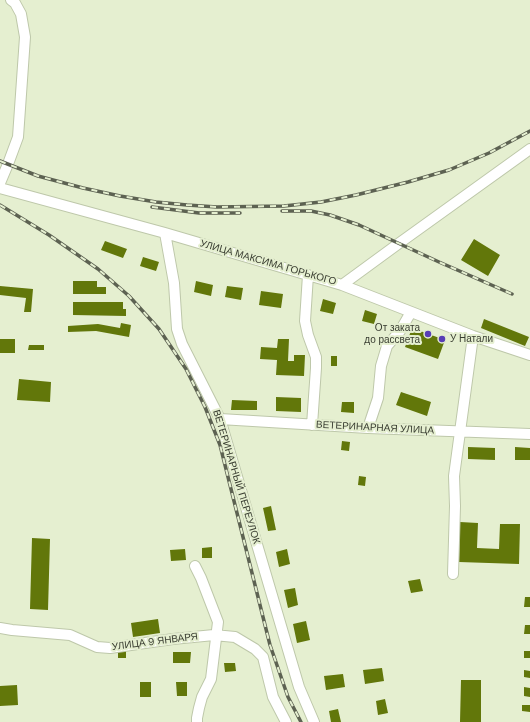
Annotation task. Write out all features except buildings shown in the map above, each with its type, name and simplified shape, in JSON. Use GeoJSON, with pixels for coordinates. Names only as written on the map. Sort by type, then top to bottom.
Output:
{"type":"FeatureCollection","features":[{"type":"Feature","properties":{"kind":"street"},"geometry":{"type":"LineString","coordinates":[[0,183],[18,137],[25,37],[20,14],[15,3],[11,0]]}},
{"type":"Feature","properties":{"kind":"street"},"geometry":{"type":"LineString","coordinates":[[342,285],[530,149]]}},
{"type":"Feature","properties":{"kind":"street","name":"УЛИЦА МАКСИМА ГОРЬКОГО"},"geometry":{"type":"LineString","coordinates":[[0,188],[165,233],[342,285],[473,336],[530,355]]}},
{"type":"Feature","properties":{"kind":"street","name":"ВЕТЕРИНАРНЫЙ ПЕРЕУЛОК"},"geometry":{"type":"LineString","coordinates":[[165,233],[174,283],[177,329],[182,344],[220,419],[298,687],[314,722]]}},
{"type":"Feature","properties":{"kind":"street"},"geometry":{"type":"LineString","coordinates":[[308,275],[305,321],[308,335],[316,357],[312,425]]}},
{"type":"Feature","properties":{"kind":"street"},"geometry":{"type":"LineString","coordinates":[[368,428],[378,398],[381,366],[387,346],[400,331],[411,312]]}},
{"type":"Feature","properties":{"kind":"street"},"geometry":{"type":"LineString","coordinates":[[453,574],[455,506],[454,476],[473,336]]}},
{"type":"Feature","properties":{"kind":"street","name":"ВЕТЕРИНАРНАЯ УЛИЦА"},"geometry":{"type":"LineString","coordinates":[[220,419],[368,428],[530,434]]}},
{"type":"Feature","properties":{"kind":"street"},"geometry":{"type":"LineString","coordinates":[[195,566],[218,622],[212,679],[202,697],[197,722]]}},
{"type":"Feature","properties":{"kind":"street","name":"УЛИЦА 9 ЯНВАРЯ"},"geometry":{"type":"LineString","coordinates":[[0,628],[70,635],[97,647],[110,648],[173,639],[217,635],[235,637],[255,649],[263,657],[273,697],[286,722]]}},
{"type":"Feature","properties":{"kind":"railway"},"geometry":{"type":"LineString","coordinates":[[0,161],[38,176],[83,188],[156,202],[217,207],[284,206],[321,202],[356,195],[449,170],[489,153],[530,131]]}},
{"type":"Feature","properties":{"kind":"railway"},"geometry":{"type":"LineString","coordinates":[[0,205],[49,235],[98,269],[129,296],[159,329],[186,369],[205,407],[220,445],[270,645],[288,697],[301,722]]}},
{"type":"Feature","properties":{"kind":"railway"},"geometry":{"type":"LineString","coordinates":[[152,207],[199,213],[240,213]]}},
{"type":"Feature","properties":{"kind":"railway"},"geometry":{"type":"LineString","coordinates":[[282,211],[311,211],[330,215],[359,225],[512,294]]}},
{"type":"Feature","properties":{"kind":"place","name":"От заката до рассвета"},"geometry":{"type":"Point","coordinates":[428,334]}},
{"type":"Feature","properties":{"kind":"place","name":"У Натали"},"geometry":{"type":"Point","coordinates":[442,339]}}]}
